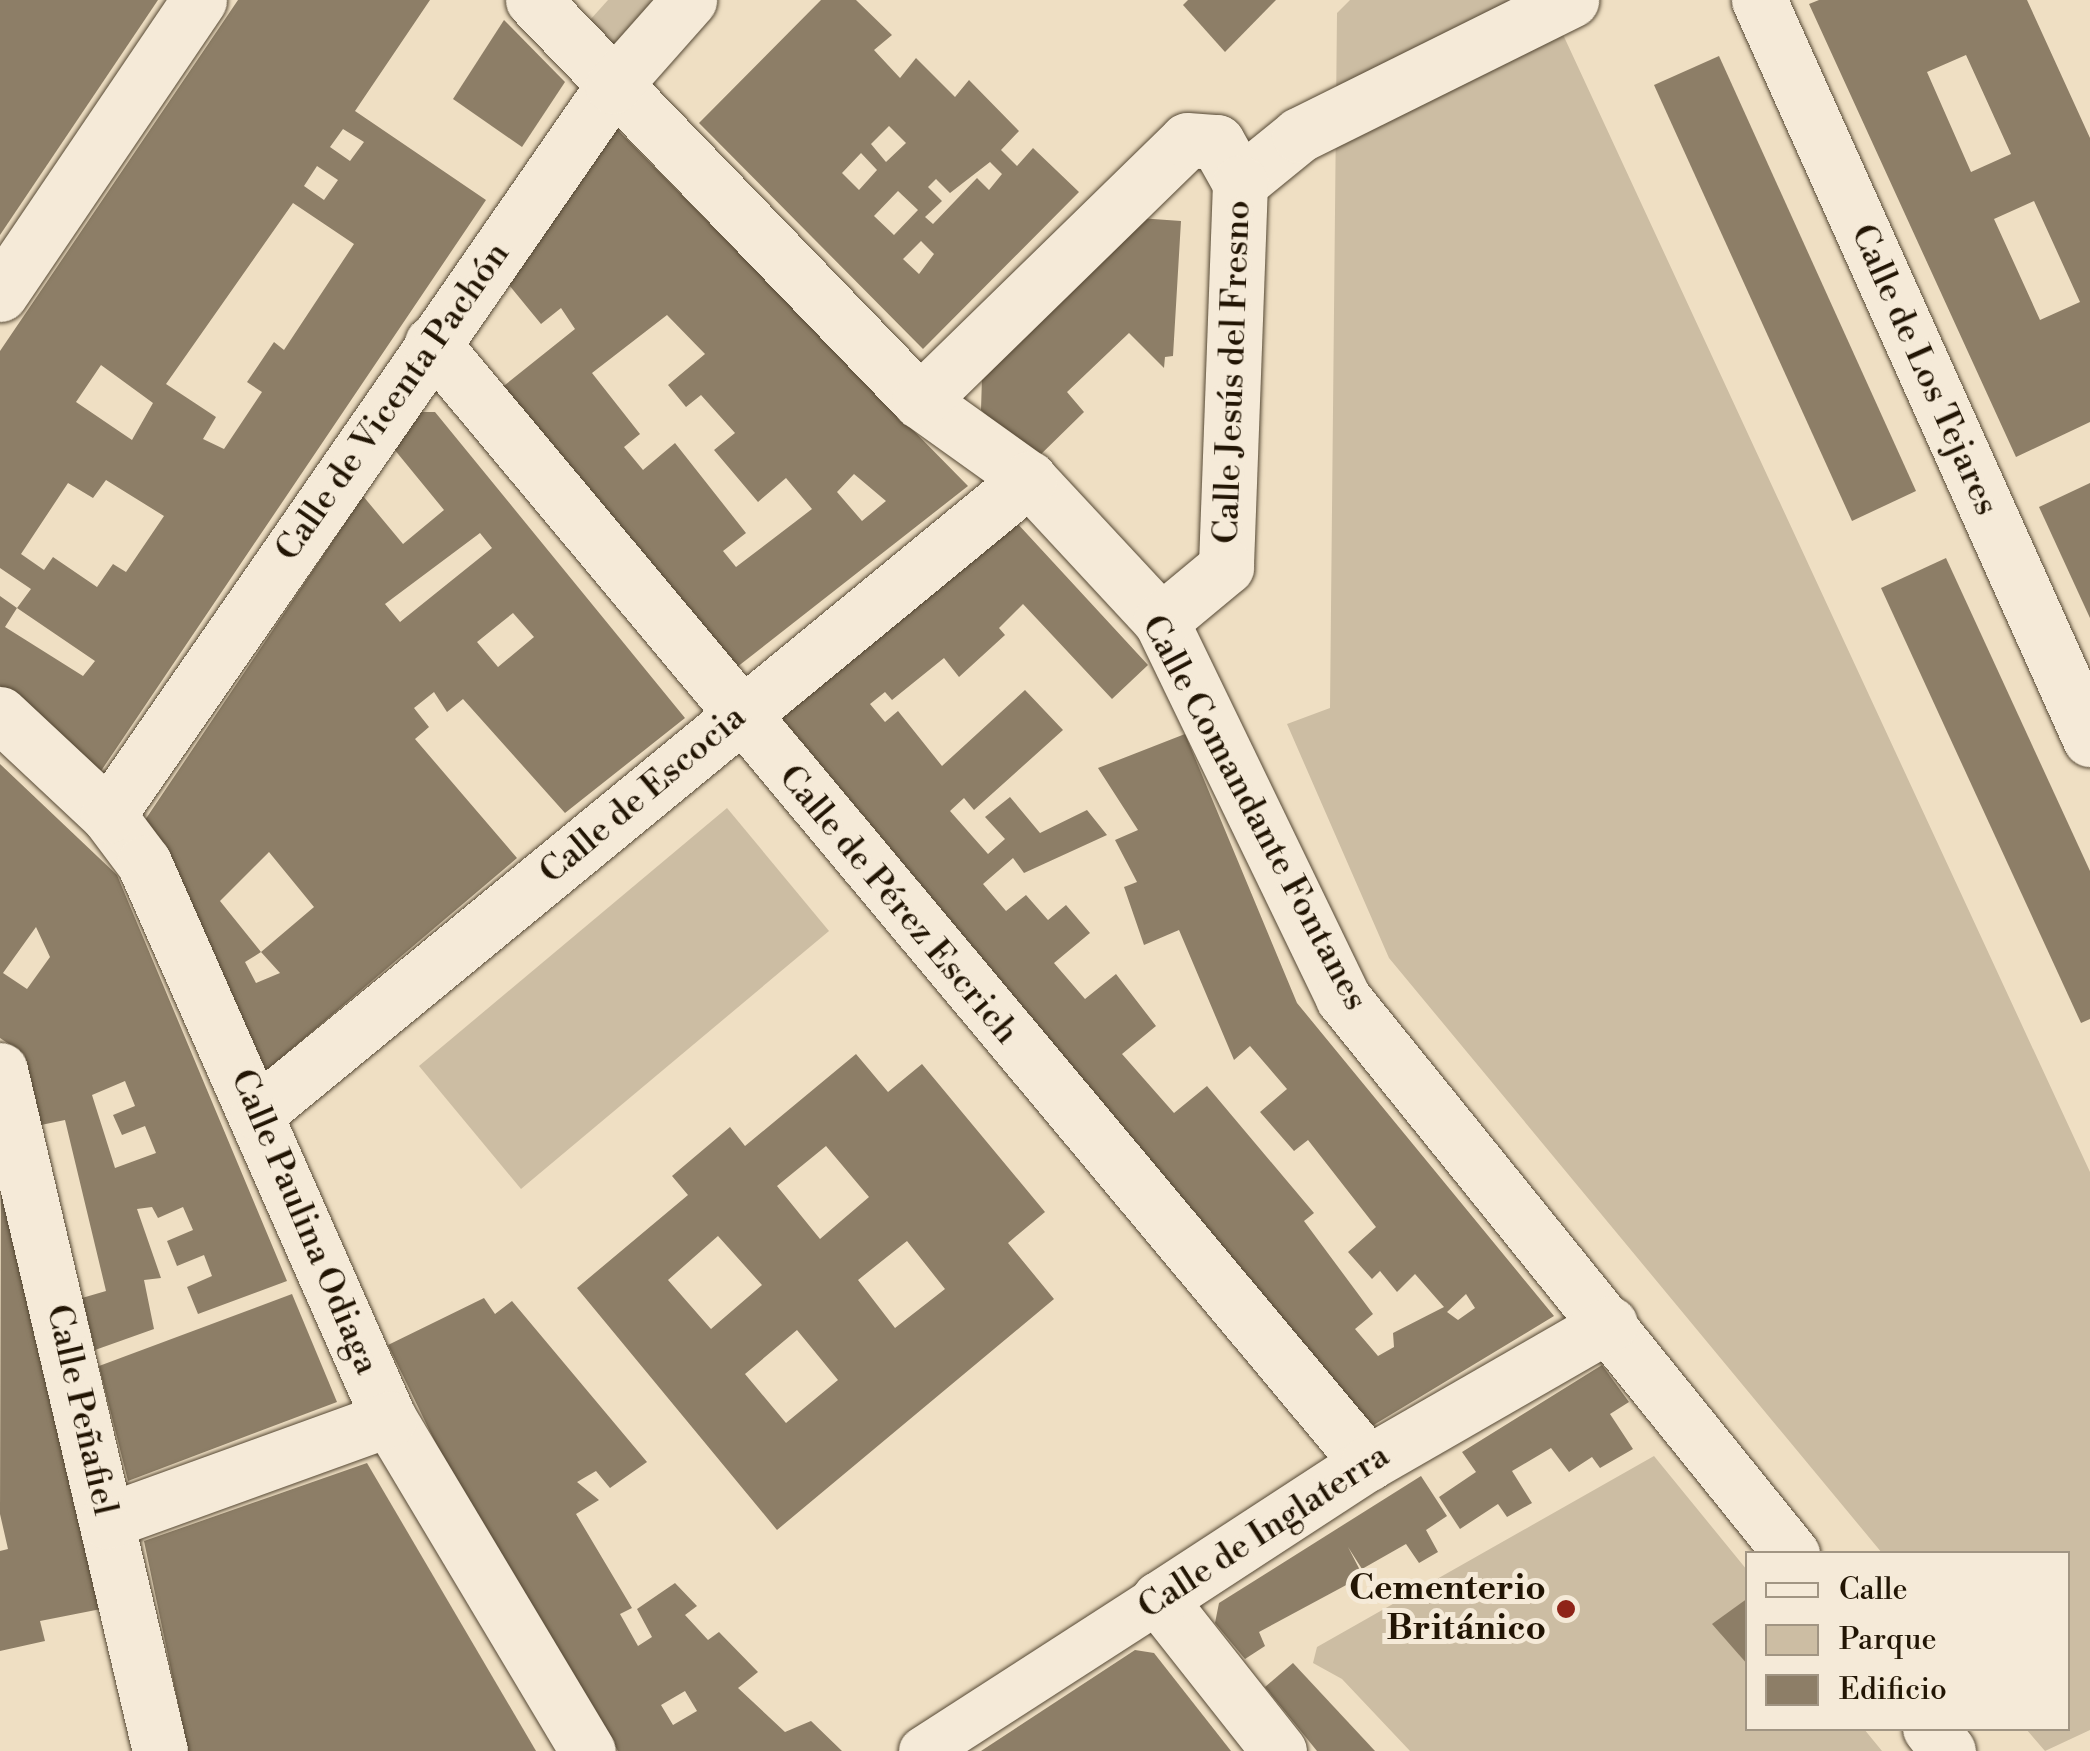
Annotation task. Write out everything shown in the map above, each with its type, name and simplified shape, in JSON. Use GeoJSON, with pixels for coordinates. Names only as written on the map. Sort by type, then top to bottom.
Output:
{"type":"FeatureCollection","features":[{"type":"Feature","properties":{"kind":"street"},"geometry":{"type":"LineString","coordinates":[[0,294],[199,0]]}},
{"type":"Feature","properties":{"kind":"street","name":"Calle Comandante Fontanes"},"geometry":{"type":"LineString","coordinates":[[533,0],[920,401],[1029,479],[1161,622],[1344,998],[1790,1551]]}},
{"type":"Feature","properties":{"kind":"street","name":"Calle de Vicenta Pachón"},"geometry":{"type":"LineString","coordinates":[[108,814],[614,86],[689,0]]}},
{"type":"Feature","properties":{"kind":"street"},"geometry":{"type":"LineString","coordinates":[[1240,183],[1299,136],[1572,0]]}},
{"type":"Feature","properties":{"kind":"street","name":"Calle de Los Tejares"},"geometry":{"type":"LineString","coordinates":[[1759,0],[2090,740]]}},
{"type":"Feature","properties":{"kind":"street","name":"Calle Jesús del Fresno"},"geometry":{"type":"LineString","coordinates":[[920,401],[1187,140],[1217,142],[1240,183],[1226,567],[1161,622]]}},
{"type":"Feature","properties":{"kind":"street","name":"Calle de Pérez Escrich"},"geometry":{"type":"LineString","coordinates":[[432,344],[1368,1463]]}},
{"type":"Feature","properties":{"kind":"street","name":"Calle de Escocia"},"geometry":{"type":"LineString","coordinates":[[258,1112],[1029,479]]}},
{"type":"Feature","properties":{"kind":"street","name":"Calle Paulina Odiaga"},"geometry":{"type":"LineString","coordinates":[[0,714],[108,814],[144,863],[258,1112],[389,1419],[588,1751]]}},
{"type":"Feature","properties":{"kind":"street","name":"Calle Peñafiel"},"geometry":{"type":"LineString","coordinates":[[0,1070],[160,1751]]}},
{"type":"Feature","properties":{"kind":"street","name":"Calle de Inglaterra"},"geometry":{"type":"LineString","coordinates":[[924,1751],[1368,1463],[1610,1324]]}},
{"type":"Feature","properties":{"kind":"street"},"geometry":{"type":"LineString","coordinates":[[107,1521],[389,1419]]}},
{"type":"Feature","properties":{"kind":"street"},"geometry":{"type":"LineString","coordinates":[[1160,1599],[1280,1751]]}},
{"type":"Feature","properties":{"kind":"street"},"geometry":{"type":"LineString","coordinates":[[1932,1731],[1948,1751]]}},
{"type":"Feature","properties":{"kind":"green space"},"geometry":{"type":"Polygon","coordinates":[[[608,0],[713,0],[625,99],[572,40],[608,0]]]}},
{"type":"Feature","properties":{"kind":"green space"},"geometry":{"type":"Polygon","coordinates":[[[1350,0],[1547,0],[2090,1172],[2090,1730],[2045,1751],[2028,1731],[2070,1731],[2070,1551],[1880,1551],[1389,958],[1287,724],[1330,708],[1337,13],[1350,0]]]}},
{"type":"Feature","properties":{"kind":"green space"},"geometry":{"type":"Polygon","coordinates":[[[727,808],[829,931],[521,1189],[419,1066],[727,808]]]}},
{"type":"Feature","properties":{"kind":"green space","name":"Cementerio Británico"},"geometry":{"type":"Polygon","coordinates":[[[1654,1456],[1745,1568],[1745,1731],[1866,1731],[1882,1751],[1410,1751],[1342,1679],[1313,1663],[1317,1647],[1654,1456]]]}},
{"type":"Feature","properties":{"kind":"building"},"geometry":{"type":"Polygon","coordinates":[[[0,0],[158,0],[0,235],[0,0]]]}},
{"type":"Feature","properties":{"kind":"building"},"geometry":{"type":"Polygon","coordinates":[[[238,0],[430,0],[355,111],[486,200],[101,771],[0,686],[0,596],[17,608],[31,589],[0,568],[0,351],[238,0]],[[343,129],[330,147],[350,161],[364,142],[343,129]],[[317,166],[304,186],[324,200],[338,180],[317,166]],[[293,203],[166,384],[216,417],[203,439],[224,449],[262,392],[247,382],[274,342],[284,350],[354,244],[293,203]],[[101,365],[76,402],[132,440],[153,403],[101,365]],[[106,480],[93,498],[68,483],[21,554],[44,570],[53,557],[97,587],[113,564],[126,572],[164,516],[106,480]],[[17,608],[5,627],[83,676],[95,661],[17,608]]]}},
{"type":"Feature","properties":{"kind":"building"},"geometry":{"type":"Polygon","coordinates":[[[821,0],[856,0],[892,35],[874,50],[900,78],[916,58],[955,97],[969,80],[1019,131],[1001,150],[1017,166],[1033,148],[1079,192],[923,349],[699,123],[821,0]],[[889,126],[871,144],[886,162],[906,143],[889,126]],[[861,153],[842,173],[859,190],[877,170],[861,153]],[[990,162],[950,193],[936,179],[928,187],[942,201],[925,217],[933,224],[977,178],[989,190],[1002,174],[990,162]],[[898,191],[874,216],[894,235],[918,210],[898,191]],[[921,241],[903,259],[919,274],[934,254],[921,241]]]}},
{"type":"Feature","properties":{"kind":"building"},"geometry":{"type":"Polygon","coordinates":[[[1188,0],[1276,0],[1225,52],[1183,5],[1188,0]]]}},
{"type":"Feature","properties":{"kind":"building"},"geometry":{"type":"Polygon","coordinates":[[[1819,0],[2027,0],[2090,138],[2090,422],[2016,457],[1809,4],[1819,0]],[[1966,55],[1927,72],[1971,172],[2011,154],[1966,55]],[[2034,201],[1994,219],[2040,320],[2080,302],[2034,201]]]}},
{"type":"Feature","properties":{"kind":"building"},"geometry":{"type":"Polygon","coordinates":[[[504,20],[565,82],[522,147],[453,99],[504,20]]]}},
{"type":"Feature","properties":{"kind":"building"},"geometry":{"type":"Polygon","coordinates":[[[1719,56],[1916,491],[1852,521],[1654,85],[1719,56]]]}},
{"type":"Feature","properties":{"kind":"building"},"geometry":{"type":"Polygon","coordinates":[[[615,127],[968,486],[732,671],[495,393],[575,329],[561,308],[541,324],[505,280],[615,127]],[[667,315],[592,373],[640,434],[624,447],[643,470],[675,443],[746,533],[723,551],[736,567],[812,509],[786,478],[758,502],[714,450],[735,433],[701,395],[686,407],[668,385],[705,354],[667,315]],[[854,474],[837,492],[862,521],[886,501],[854,474]]]}},
{"type":"Feature","properties":{"kind":"building"},"geometry":{"type":"Polygon","coordinates":[[[1139,218],[1181,221],[1173,356],[1165,357],[1164,368],[1129,333],[1067,392],[1084,412],[1033,462],[981,410],[982,377],[1139,218]]]}},
{"type":"Feature","properties":{"kind":"building"},"geometry":{"type":"Polygon","coordinates":[[[417,412],[435,412],[685,718],[565,813],[463,699],[447,712],[434,692],[414,708],[429,727],[415,739],[517,858],[267,1070],[254,1067],[141,826],[363,496],[403,544],[444,510],[394,449],[417,412]],[[480,533],[385,604],[400,622],[492,548],[480,533]],[[513,613],[477,642],[498,667],[534,637],[513,613]],[[269,852],[220,901],[261,952],[314,907],[269,852]],[[261,952],[245,962],[256,983],[280,973],[261,952]]]}},
{"type":"Feature","properties":{"kind":"building"},"geometry":{"type":"Polygon","coordinates":[[[2090,483],[2090,618],[2039,507],[2090,483]]]}},
{"type":"Feature","properties":{"kind":"building"},"geometry":{"type":"Polygon","coordinates":[[[1015,521],[1148,665],[1112,699],[1023,604],[999,628],[1005,635],[959,677],[944,658],[892,700],[885,692],[870,704],[885,722],[898,711],[942,766],[1025,690],[1063,730],[974,810],[964,798],[950,811],[988,854],[1005,839],[985,817],[1010,797],[1040,833],[1087,810],[1107,835],[1024,873],[1013,858],[983,884],[1006,911],[1026,895],[1048,920],[1066,905],[1090,933],[1054,963],[1085,999],[1116,974],[1156,1026],[1122,1054],[1174,1113],[1207,1086],[1314,1213],[1304,1221],[1373,1314],[1355,1329],[1378,1356],[1394,1347],[1393,1333],[1444,1307],[1415,1274],[1397,1292],[1380,1271],[1372,1279],[1348,1252],[1376,1227],[1308,1140],[1294,1151],[1260,1112],[1287,1089],[1250,1046],[1234,1060],[1179,930],[1144,945],[1124,887],[1137,882],[1115,840],[1138,830],[1098,768],[1185,734],[1297,1003],[1554,1316],[1372,1426],[779,715],[1015,521]],[[1466,1294],[1447,1312],[1458,1320],[1475,1308],[1466,1294]]]}},
{"type":"Feature","properties":{"kind":"building"},"geometry":{"type":"Polygon","coordinates":[[[1946,558],[2090,871],[2090,1019],[2081,1023],[1881,588],[1946,558]]]}},
{"type":"Feature","properties":{"kind":"building"},"geometry":{"type":"Polygon","coordinates":[[[0,764],[117,875],[287,1281],[198,1314],[187,1287],[212,1276],[204,1255],[177,1266],[167,1241],[193,1230],[183,1207],[158,1218],[152,1207],[137,1209],[161,1278],[144,1280],[154,1329],[95,1350],[82,1298],[106,1291],[65,1120],[41,1125],[24,1054],[0,1038],[0,764]],[[36,927],[3,973],[27,989],[50,957],[36,927]],[[125,1081],[92,1095],[115,1168],[156,1153],[145,1126],[122,1135],[113,1115],[135,1106],[125,1081]]]}},
{"type":"Feature","properties":{"kind":"building"},"geometry":{"type":"Polygon","coordinates":[[[856,1054],[888,1092],[922,1064],[1045,1212],[1008,1243],[1054,1299],[777,1530],[577,1288],[688,1195],[672,1176],[730,1127],[745,1146],[856,1054]],[[826,1146],[777,1186],[820,1239],[869,1197],[826,1146]],[[718,1236],[668,1280],[711,1329],[762,1285],[718,1236]],[[907,1241],[858,1280],[895,1328],[945,1289],[907,1241]],[[797,1330],[745,1374],[786,1423],[838,1380],[797,1330]]]}},
{"type":"Feature","properties":{"kind":"building"},"geometry":{"type":"Polygon","coordinates":[[[1,1191],[101,1609],[40,1621],[45,1641],[0,1651],[0,1551],[8,1549],[0,1514],[1,1191]]]}},
{"type":"Feature","properties":{"kind":"building"},"geometry":{"type":"Polygon","coordinates":[[[292,1294],[337,1402],[128,1481],[99,1366],[292,1294]]]}},
{"type":"Feature","properties":{"kind":"building"},"geometry":{"type":"Polygon","coordinates":[[[484,1298],[495,1314],[512,1301],[647,1462],[610,1488],[596,1471],[577,1482],[599,1500],[576,1514],[632,1608],[620,1614],[638,1646],[652,1637],[637,1609],[675,1583],[697,1606],[685,1615],[708,1640],[719,1632],[758,1672],[738,1688],[785,1732],[811,1721],[842,1751],[618,1751],[456,1485],[388,1345],[484,1298]],[[685,1691],[661,1705],[673,1725],[697,1711],[685,1691]]]}},
{"type":"Feature","properties":{"kind":"building"},"geometry":{"type":"Polygon","coordinates":[[[1602,1365],[1629,1402],[1610,1414],[1633,1449],[1600,1468],[1592,1457],[1569,1472],[1551,1448],[1512,1471],[1532,1503],[1507,1517],[1498,1504],[1460,1529],[1439,1497],[1476,1472],[1462,1452],[1602,1365]]]}},
{"type":"Feature","properties":{"kind":"building"},"geometry":{"type":"Polygon","coordinates":[[[367,1463],[536,1751],[188,1751],[144,1541],[367,1463]]]}},
{"type":"Feature","properties":{"kind":"building"},"geometry":{"type":"Polygon","coordinates":[[[1421,1476],[1447,1516],[1426,1530],[1438,1552],[1419,1563],[1406,1544],[1362,1569],[1348,1547],[1363,1576],[1259,1632],[1265,1646],[1245,1659],[1215,1623],[1219,1603],[1421,1476]]]}},
{"type":"Feature","properties":{"kind":"building"},"geometry":{"type":"Polygon","coordinates":[[[1745,1600],[1745,1662],[1712,1624],[1745,1600]]]}},
{"type":"Feature","properties":{"kind":"building"},"geometry":{"type":"Polygon","coordinates":[[[1135,1650],[1154,1653],[1231,1751],[981,1751],[1135,1650]]]}},
{"type":"Feature","properties":{"kind":"building"},"geometry":{"type":"Polygon","coordinates":[[[1293,1663],[1375,1751],[1317,1751],[1265,1687],[1293,1663]]]}},
{"type":"Feature","properties":{"kind":"place","name":"Cementerio Británico"},"geometry":{"type":"Point","coordinates":[1566,1609]}}]}
